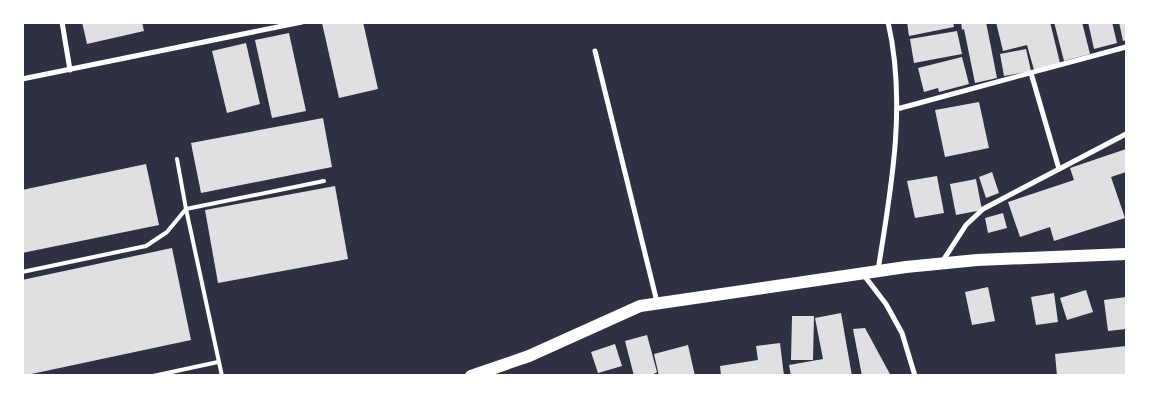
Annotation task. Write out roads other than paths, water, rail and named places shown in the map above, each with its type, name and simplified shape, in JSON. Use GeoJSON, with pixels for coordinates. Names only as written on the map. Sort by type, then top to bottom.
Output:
{"type":"FeatureCollection","features":[{"type":"Feature","properties":{"kind":"main road"},"geometry":{"type":"LineString","coordinates":[[471,376],[529,356],[640,306],[940,263],[1126,254]]}},
{"type":"Feature","properties":{"kind":"street"},"geometry":{"type":"LineString","coordinates":[[62,22],[70,70]]}},
{"type":"Feature","properties":{"kind":"street"},"geometry":{"type":"LineString","coordinates":[[22,79],[302,22]]}},
{"type":"Feature","properties":{"kind":"street"},"geometry":{"type":"LineString","coordinates":[[878,271],[888,207],[897,109],[888,22]]}},
{"type":"Feature","properties":{"kind":"street"},"geometry":{"type":"LineString","coordinates":[[897,109],[1126,47]]}},
{"type":"Feature","properties":{"kind":"street"},"geometry":{"type":"LineString","coordinates":[[595,50],[657,303]]}},
{"type":"Feature","properties":{"kind":"street"},"geometry":{"type":"LineString","coordinates":[[1032,73],[1059,169]]}},
{"type":"Feature","properties":{"kind":"street"},"geometry":{"type":"LineString","coordinates":[[940,263],[966,225],[983,209],[1126,134]]}},
{"type":"Feature","properties":{"kind":"street"},"geometry":{"type":"LineString","coordinates":[[862,274],[886,304],[902,333],[916,376]]}},
{"type":"Feature","properties":{"kind":"lane"},"geometry":{"type":"LineString","coordinates":[[177,159],[222,376]]}},
{"type":"Feature","properties":{"kind":"lane"},"geometry":{"type":"LineString","coordinates":[[22,272],[146,246],[167,232],[186,209],[324,181]]}},
{"type":"Feature","properties":{"kind":"lane"},"geometry":{"type":"LineString","coordinates":[[153,376],[218,362]]}}]}
